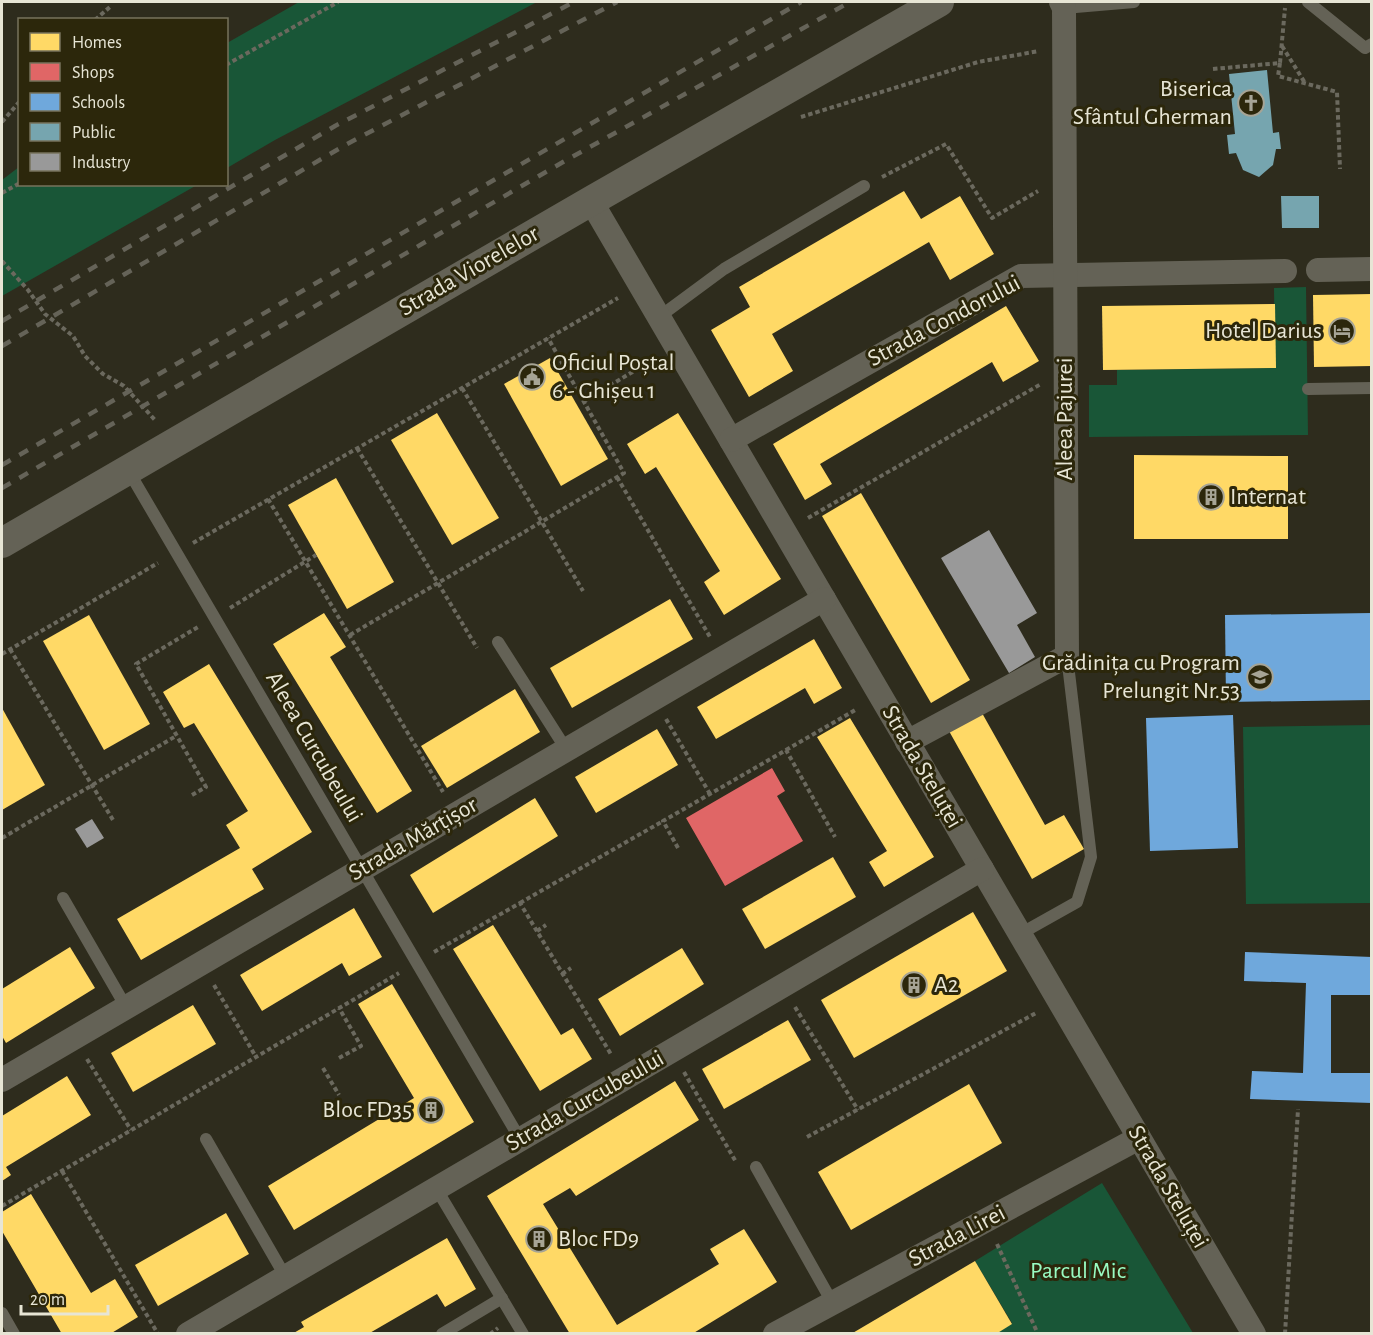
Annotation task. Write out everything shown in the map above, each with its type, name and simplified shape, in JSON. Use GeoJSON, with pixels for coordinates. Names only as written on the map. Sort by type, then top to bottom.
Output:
{"type":"FeatureCollection","features":[{"type":"Feature","properties":{"kind":"street","name":"Strada Viorelelor"},"geometry":{"type":"LineString","coordinates":[[2,543],[939,2]]}},
{"type":"Feature","properties":{"kind":"street","name":"Aleea Pajurei"},"geometry":{"type":"LineString","coordinates":[[1062,5],[1067,656]]}},
{"type":"Feature","properties":{"kind":"street","name":"Strada Steluței"},"geometry":{"type":"LineString","coordinates":[[591,201],[1254,1334]]}},
{"type":"Feature","properties":{"kind":"street"},"geometry":{"type":"LineString","coordinates":[[1318,270],[1371,269]]}},
{"type":"Feature","properties":{"kind":"street","name":"Strada Condorului"},"geometry":{"type":"LineString","coordinates":[[731,440],[1021,276],[1285,271]]}},
{"type":"Feature","properties":{"kind":"street","name":"Strada Mărțișor"},"geometry":{"type":"LineString","coordinates":[[2,1080],[824,599]]}},
{"type":"Feature","properties":{"kind":"street"},"geometry":{"type":"LineString","coordinates":[[908,742],[1067,656]]}},
{"type":"Feature","properties":{"kind":"street","name":"Strada Curcubeului"},"geometry":{"type":"LineString","coordinates":[[188,1334],[982,869]]}},
{"type":"Feature","properties":{"kind":"street","name":"Strada Lirei"},"geometry":{"type":"LineString","coordinates":[[787,1331],[832,1302],[1139,1138]]}},
{"type":"Feature","properties":{"kind":"lane"},"geometry":{"type":"LineString","coordinates":[[1062,5],[1134,2]]}},
{"type":"Feature","properties":{"kind":"lane"},"geometry":{"type":"LineString","coordinates":[[1308,2],[1369,49]]}},
{"type":"Feature","properties":{"kind":"lane"},"geometry":{"type":"LineString","coordinates":[[659,317],[724,269],[864,186]]}},
{"type":"Feature","properties":{"kind":"lane"},"geometry":{"type":"LineString","coordinates":[[1308,389],[1371,388]]}},
{"type":"Feature","properties":{"kind":"lane","name":"Aleea Curcubeului"},"geometry":{"type":"LineString","coordinates":[[127,469],[520,1139]]}},
{"type":"Feature","properties":{"kind":"lane"},"geometry":{"type":"LineString","coordinates":[[498,642],[566,750]]}},
{"type":"Feature","properties":{"kind":"lane"},"geometry":{"type":"LineString","coordinates":[[1020,934],[1077,902],[1091,857],[1067,656]]}},
{"type":"Feature","properties":{"kind":"lane"},"geometry":{"type":"LineString","coordinates":[[63,898],[126,1007]]}},
{"type":"Feature","properties":{"kind":"lane"},"geometry":{"type":"LineString","coordinates":[[206,1139],[285,1276]]}},
{"type":"Feature","properties":{"kind":"lane"},"geometry":{"type":"LineString","coordinates":[[756,1167],[832,1302]]}},
{"type":"Feature","properties":{"kind":"lane"},"geometry":{"type":"LineString","coordinates":[[436,1188],[523,1334]]}},
{"type":"Feature","properties":{"kind":"lane"},"geometry":{"type":"LineString","coordinates":[[441,1334],[502,1298]]}},
{"type":"Feature","properties":{"kind":"lane"},"geometry":{"type":"LineString","coordinates":[[2,1313],[14,1334]]}},
{"type":"Feature","properties":{"kind":"path"},"geometry":{"type":"LineString","coordinates":[[228,64],[338,2]]}},
{"type":"Feature","properties":{"kind":"path"},"geometry":{"type":"LineString","coordinates":[[97,18],[111,6]]}},
{"type":"Feature","properties":{"kind":"path"},"geometry":{"type":"LineString","coordinates":[[1285,8],[1278,76],[1337,92],[1340,169]]}},
{"type":"Feature","properties":{"kind":"path"},"geometry":{"type":"LineString","coordinates":[[1281,46],[1306,84]]}},
{"type":"Feature","properties":{"kind":"path"},"geometry":{"type":"LineString","coordinates":[[801,117],[978,62],[1040,51]]}},
{"type":"Feature","properties":{"kind":"path"},"geometry":{"type":"LineString","coordinates":[[1213,69],[1280,63]]}},
{"type":"Feature","properties":{"kind":"path"},"geometry":{"type":"LineString","coordinates":[[2,122],[18,103]]}},
{"type":"Feature","properties":{"kind":"path"},"geometry":{"type":"LineString","coordinates":[[864,186],[946,144],[992,218],[1064,176]]}},
{"type":"Feature","properties":{"kind":"path"},"geometry":{"type":"LineString","coordinates":[[2,193],[18,184]]}},
{"type":"Feature","properties":{"kind":"path"},"geometry":{"type":"LineString","coordinates":[[2,261],[28,290],[45,314],[73,336],[85,356],[103,374],[124,386],[175,442]]}},
{"type":"Feature","properties":{"kind":"path"},"geometry":{"type":"LineString","coordinates":[[2,654],[624,295]]}},
{"type":"Feature","properties":{"kind":"path"},"geometry":{"type":"LineString","coordinates":[[350,635],[624,473],[548,338]]}},
{"type":"Feature","properties":{"kind":"path"},"geometry":{"type":"LineString","coordinates":[[584,401],[660,356]]}},
{"type":"Feature","properties":{"kind":"path"},"geometry":{"type":"LineString","coordinates":[[802,521],[1065,370]]}},
{"type":"Feature","properties":{"kind":"path"},"geometry":{"type":"LineString","coordinates":[[462,388],[583,591]]}},
{"type":"Feature","properties":{"kind":"path"},"geometry":{"type":"LineString","coordinates":[[357,448],[480,653]]}},
{"type":"Feature","properties":{"kind":"path"},"geometry":{"type":"LineString","coordinates":[[617,477],[722,658]]}},
{"type":"Feature","properties":{"kind":"path"},"geometry":{"type":"LineString","coordinates":[[268,499],[455,814]]}},
{"type":"Feature","properties":{"kind":"path"},"geometry":{"type":"LineString","coordinates":[[192,795],[206,787],[136,664],[316,555]]}},
{"type":"Feature","properties":{"kind":"path"},"geometry":{"type":"LineString","coordinates":[[10,649],[113,820]]}},
{"type":"Feature","properties":{"kind":"path"},"geometry":{"type":"LineString","coordinates":[[654,698],[710,794]]}},
{"type":"Feature","properties":{"kind":"path"},"geometry":{"type":"LineString","coordinates":[[2,1206],[416,963],[863,706]]}},
{"type":"Feature","properties":{"kind":"path"},"geometry":{"type":"LineString","coordinates":[[2,838],[176,736]]}},
{"type":"Feature","properties":{"kind":"path"},"geometry":{"type":"LineString","coordinates":[[786,750],[836,837]]}},
{"type":"Feature","properties":{"kind":"path"},"geometry":{"type":"LineString","coordinates":[[663,821],[678,848]]}},
{"type":"Feature","properties":{"kind":"path"},"geometry":{"type":"LineString","coordinates":[[520,903],[624,1078]]}},
{"type":"Feature","properties":{"kind":"path"},"geometry":{"type":"LineString","coordinates":[[537,931],[546,925]]}},
{"type":"Feature","properties":{"kind":"path"},"geometry":{"type":"LineString","coordinates":[[201,963],[256,1057]]}},
{"type":"Feature","properties":{"kind":"path"},"geometry":{"type":"LineString","coordinates":[[562,974],[571,968]]}},
{"type":"Feature","properties":{"kind":"path"},"geometry":{"type":"LineString","coordinates":[[783,986],[858,1110]]}},
{"type":"Feature","properties":{"kind":"path"},"geometry":{"type":"LineString","coordinates":[[339,1008],[361,1046],[339,1059]]}},
{"type":"Feature","properties":{"kind":"path"},"geometry":{"type":"LineString","coordinates":[[807,1137],[1040,1011]]}},
{"type":"Feature","properties":{"kind":"path"},"geometry":{"type":"LineString","coordinates":[[74,1037],[131,1130]]}},
{"type":"Feature","properties":{"kind":"path"},"geometry":{"type":"LineString","coordinates":[[672,1051],[737,1164]]}},
{"type":"Feature","properties":{"kind":"path"},"geometry":{"type":"LineString","coordinates":[[323,1068],[339,1095]]}},
{"type":"Feature","properties":{"kind":"path"},"geometry":{"type":"LineString","coordinates":[[1285,1334],[1298,1109]]}},
{"type":"Feature","properties":{"kind":"path"},"geometry":{"type":"LineString","coordinates":[[62,1171],[158,1334]]}},
{"type":"Feature","properties":{"kind":"path"},"geometry":{"type":"LineString","coordinates":[[986,1220],[1038,1334]]}},
{"type":"Feature","properties":{"kind":"green space"},"geometry":{"type":"Polygon","coordinates":[[[299,2],[537,2],[275,140],[228,167],[228,42],[299,2]]]}},
{"type":"Feature","properties":{"kind":"green space"},"geometry":{"type":"Polygon","coordinates":[[[18,168],[18,186],[195,186],[2,296],[2,180],[18,168]]]}},
{"type":"Feature","properties":{"kind":"green space"},"geometry":{"type":"Polygon","coordinates":[[[1306,287],[1308,435],[1089,437],[1089,385],[1117,385],[1117,370],[1275,368],[1274,288],[1306,287]]]}},
{"type":"Feature","properties":{"kind":"green space"},"geometry":{"type":"Polygon","coordinates":[[[1371,725],[1371,903],[1246,904],[1243,727],[1371,725]]]}},
{"type":"Feature","properties":{"kind":"green space","name":"Parcul Mic"},"geometry":{"type":"Polygon","coordinates":[[[1102,1183],[1193,1333],[996,1333],[1012,1323],[975,1261],[1102,1183]]]}},
{"type":"Feature","properties":{"kind":"building: Homes"},"geometry":{"type":"Polygon","coordinates":[[[904,191],[921,219],[960,196],[994,254],[950,280],[929,242],[772,334],[793,371],[749,397],[711,330],[750,307],[739,287],[904,191]]]}},
{"type":"Feature","properties":{"kind":"building: Homes","name":"Hotel Darius"},"geometry":{"type":"Polygon","coordinates":[[[1372,294],[1372,366],[1314,367],[1313,295],[1372,294]]]}},
{"type":"Feature","properties":{"kind":"building: Homes"},"geometry":{"type":"Polygon","coordinates":[[[1275,304],[1276,368],[1103,370],[1102,306],[1275,304]]]}},
{"type":"Feature","properties":{"kind":"building: Homes"},"geometry":{"type":"Polygon","coordinates":[[[1006,306],[1039,361],[1003,382],[992,362],[820,464],[832,484],[805,500],[773,444],[1006,306]]]}},
{"type":"Feature","properties":{"kind":"building: Homes"},"geometry":{"type":"Polygon","coordinates":[[[550,358],[608,459],[561,486],[504,384],[550,358]]]}},
{"type":"Feature","properties":{"kind":"building: Homes"},"geometry":{"type":"Polygon","coordinates":[[[437,413],[499,518],[452,545],[391,440],[437,413]]]}},
{"type":"Feature","properties":{"kind":"building: Homes"},"geometry":{"type":"Polygon","coordinates":[[[678,413],[781,579],[724,615],[704,582],[720,571],[656,467],[645,474],[627,444],[678,413]]]}},
{"type":"Feature","properties":{"kind":"building: Homes","name":"Internat"},"geometry":{"type":"Polygon","coordinates":[[[1134,455],[1288,456],[1288,539],[1134,539],[1134,455]]]}},
{"type":"Feature","properties":{"kind":"building: Homes"},"geometry":{"type":"Polygon","coordinates":[[[336,478],[394,582],[347,609],[288,505],[336,478]]]}},
{"type":"Feature","properties":{"kind":"building: Homes"},"geometry":{"type":"Polygon","coordinates":[[[861,493],[970,680],[931,703],[822,516],[861,493]]]}},
{"type":"Feature","properties":{"kind":"building: Homes"},"geometry":{"type":"Polygon","coordinates":[[[670,599],[693,639],[572,708],[550,668],[670,599]]]}},
{"type":"Feature","properties":{"kind":"building: Homes"},"geometry":{"type":"Polygon","coordinates":[[[324,613],[346,647],[330,657],[412,791],[377,813],[273,644],[324,613]]]}},
{"type":"Feature","properties":{"kind":"building: Homes"},"geometry":{"type":"Polygon","coordinates":[[[89,615],[150,724],[104,750],[43,641],[89,615]]]}},
{"type":"Feature","properties":{"kind":"building: Homes"},"geometry":{"type":"Polygon","coordinates":[[[814,639],[842,688],[814,704],[805,688],[716,739],[697,707],[814,639]]]}},
{"type":"Feature","properties":{"kind":"building: Homes"},"geometry":{"type":"Polygon","coordinates":[[[209,664],[312,832],[252,869],[264,889],[141,960],[117,919],[240,848],[226,825],[248,811],[194,723],[184,728],[163,692],[209,664]]]}},
{"type":"Feature","properties":{"kind":"building: Homes"},"geometry":{"type":"Polygon","coordinates":[[[515,689],[540,732],[447,788],[421,746],[515,689]]]}},
{"type":"Feature","properties":{"kind":"building: Homes"},"geometry":{"type":"Polygon","coordinates":[[[2,708],[45,785],[2,810],[2,708]]]}},
{"type":"Feature","properties":{"kind":"building: Homes"},"geometry":{"type":"Polygon","coordinates":[[[982,713],[1045,825],[1064,815],[1084,849],[1032,879],[949,731],[982,713]]]}},
{"type":"Feature","properties":{"kind":"building: Homes"},"geometry":{"type":"Polygon","coordinates":[[[850,718],[934,857],[884,887],[869,862],[887,851],[817,737],[850,718]]]}},
{"type":"Feature","properties":{"kind":"building: Homes"},"geometry":{"type":"Polygon","coordinates":[[[657,729],[678,765],[596,813],[575,777],[657,729]]]}},
{"type":"Feature","properties":{"kind":"building: Homes"},"geometry":{"type":"Polygon","coordinates":[[[535,798],[558,836],[433,913],[410,875],[535,798]]]}},
{"type":"Feature","properties":{"kind":"building: Homes"},"geometry":{"type":"Polygon","coordinates":[[[833,857],[856,897],[765,949],[742,909],[833,857]]]}},
{"type":"Feature","properties":{"kind":"building: Homes"},"geometry":{"type":"Polygon","coordinates":[[[354,908],[382,957],[349,976],[342,963],[262,1011],[240,975],[354,908]]]}},
{"type":"Feature","properties":{"kind":"building: Homes","name":"A2"},"geometry":{"type":"Polygon","coordinates":[[[973,912],[1007,971],[854,1058],[821,1000],[973,912]]]}},
{"type":"Feature","properties":{"kind":"building: Homes"},"geometry":{"type":"Polygon","coordinates":[[[493,925],[561,1035],[573,1028],[592,1059],[540,1091],[453,949],[493,925]]]}},
{"type":"Feature","properties":{"kind":"building: Homes"},"geometry":{"type":"Polygon","coordinates":[[[70,947],[95,988],[6,1043],[2,1036],[2,989],[70,947]]]}},
{"type":"Feature","properties":{"kind":"building: Homes"},"geometry":{"type":"Polygon","coordinates":[[[682,948],[704,984],[620,1036],[598,999],[682,948]]]}},
{"type":"Feature","properties":{"kind":"building: Homes","name":"Bloc FD35"},"geometry":{"type":"Polygon","coordinates":[[[392,984],[474,1122],[294,1230],[268,1186],[414,1098],[358,1004],[392,984]]]}},
{"type":"Feature","properties":{"kind":"building: Homes"},"geometry":{"type":"Polygon","coordinates":[[[193,1005],[216,1044],[133,1092],[111,1053],[193,1005]]]}},
{"type":"Feature","properties":{"kind":"building: Homes"},"geometry":{"type":"Polygon","coordinates":[[[788,1020],[811,1060],[724,1109],[702,1069],[788,1020]]]}},
{"type":"Feature","properties":{"kind":"building: Homes"},"geometry":{"type":"Polygon","coordinates":[[[67,1076],[91,1115],[6,1167],[11,1175],[2,1181],[2,1116],[67,1076]]]}},
{"type":"Feature","properties":{"kind":"building: Homes","name":"Bloc FD9"},"geometry":{"type":"Polygon","coordinates":[[[675,1081],[699,1120],[576,1196],[570,1188],[543,1204],[617,1325],[719,1264],[710,1249],[744,1229],[777,1282],[692,1334],[570,1334],[487,1196],[675,1081]]]}},
{"type":"Feature","properties":{"kind":"building: Homes"},"geometry":{"type":"Polygon","coordinates":[[[969,1084],[1002,1143],[851,1230],[818,1172],[969,1084]]]}},
{"type":"Feature","properties":{"kind":"building: Homes"},"geometry":{"type":"Polygon","coordinates":[[[31,1194],[91,1293],[115,1279],[138,1317],[110,1334],[62,1334],[2,1231],[2,1212],[31,1194]]]}},
{"type":"Feature","properties":{"kind":"building: Homes"},"geometry":{"type":"Polygon","coordinates":[[[226,1213],[249,1254],[158,1306],[135,1265],[226,1213]]]}},
{"type":"Feature","properties":{"kind":"building: Homes"},"geometry":{"type":"Polygon","coordinates":[[[447,1238],[476,1289],[445,1307],[437,1294],[368,1334],[292,1334],[304,1327],[301,1322],[447,1238]]]}},
{"type":"Feature","properties":{"kind":"building: Homes"},"geometry":{"type":"Polygon","coordinates":[[[975,1261],[1012,1324],[996,1334],[851,1334],[975,1261]]]}},
{"type":"Feature","properties":{"kind":"building: Shops"},"geometry":{"type":"Polygon","coordinates":[[[772,768],[785,791],[777,796],[803,841],[725,886],[686,818],[772,768]]]}},
{"type":"Feature","properties":{"kind":"building: Schools"},"geometry":{"type":"Polygon","coordinates":[[[1372,613],[1372,700],[1226,702],[1225,615],[1372,613]]]}},
{"type":"Feature","properties":{"kind":"building: Schools"},"geometry":{"type":"Polygon","coordinates":[[[1233,715],[1238,848],[1150,851],[1146,718],[1233,715]]]}},
{"type":"Feature","properties":{"kind":"building: Schools"},"geometry":{"type":"Polygon","coordinates":[[[1245,952],[1372,957],[1372,995],[1331,995],[1331,1073],[1372,1073],[1372,1103],[1250,1099],[1252,1071],[1303,1073],[1306,983],[1244,981],[1245,952]]]}},
{"type":"Feature","properties":{"kind":"building: Public","name":"Biserica Sfântul Gherman"},"geometry":{"type":"Polygon","coordinates":[[[1267,70],[1273,133],[1279,132],[1281,149],[1276,149],[1273,165],[1259,177],[1243,170],[1236,153],[1229,154],[1227,135],[1235,134],[1229,74],[1267,70]]]}},
{"type":"Feature","properties":{"kind":"building: Public"},"geometry":{"type":"Polygon","coordinates":[[[1281,196],[1319,196],[1319,228],[1282,228],[1281,196]]]}},
{"type":"Feature","properties":{"kind":"building: Industry"},"geometry":{"type":"Polygon","coordinates":[[[989,530],[1037,613],[1017,625],[1035,657],[1009,673],[941,558],[989,530]]]}},
{"type":"Feature","properties":{"kind":"building: Industry"},"geometry":{"type":"Polygon","coordinates":[[[92,819],[104,838],[87,848],[75,829],[92,819]]]}},
{"type":"Feature","properties":{"kind":"railway"},"geometry":{"type":"LineString","coordinates":[[2,321],[335,126],[574,2]]}},
{"type":"Feature","properties":{"kind":"railway"},"geometry":{"type":"LineString","coordinates":[[2,346],[347,144],[617,2]]}},
{"type":"Feature","properties":{"kind":"railway"},"geometry":{"type":"LineString","coordinates":[[2,465],[801,2]]}},
{"type":"Feature","properties":{"kind":"railway"},"geometry":{"type":"LineString","coordinates":[[2,488],[563,162],[850,2]]}},
{"type":"Feature","properties":{"kind":"place","name":"Biserica Sfântul Gherman"},"geometry":{"type":"Point","coordinates":[1251,103]}},
{"type":"Feature","properties":{"kind":"place","name":"Hotel Darius"},"geometry":{"type":"Point","coordinates":[1342,331]}},
{"type":"Feature","properties":{"kind":"place","name":"Oficiul Poștal 6 - Ghișeu 1"},"geometry":{"type":"Point","coordinates":[532,377]}},
{"type":"Feature","properties":{"kind":"place","name":"Internat"},"geometry":{"type":"Point","coordinates":[1211,497]}},
{"type":"Feature","properties":{"kind":"place","name":"Grădinița cu Program Prelungit Nr.53"},"geometry":{"type":"Point","coordinates":[1260,677]}},
{"type":"Feature","properties":{"kind":"place","name":"A2"},"geometry":{"type":"Point","coordinates":[914,985]}},
{"type":"Feature","properties":{"kind":"place","name":"Bloc FD35"},"geometry":{"type":"Point","coordinates":[431,1110]}},
{"type":"Feature","properties":{"kind":"place","name":"Bloc FD9"},"geometry":{"type":"Point","coordinates":[539,1239]}}]}
